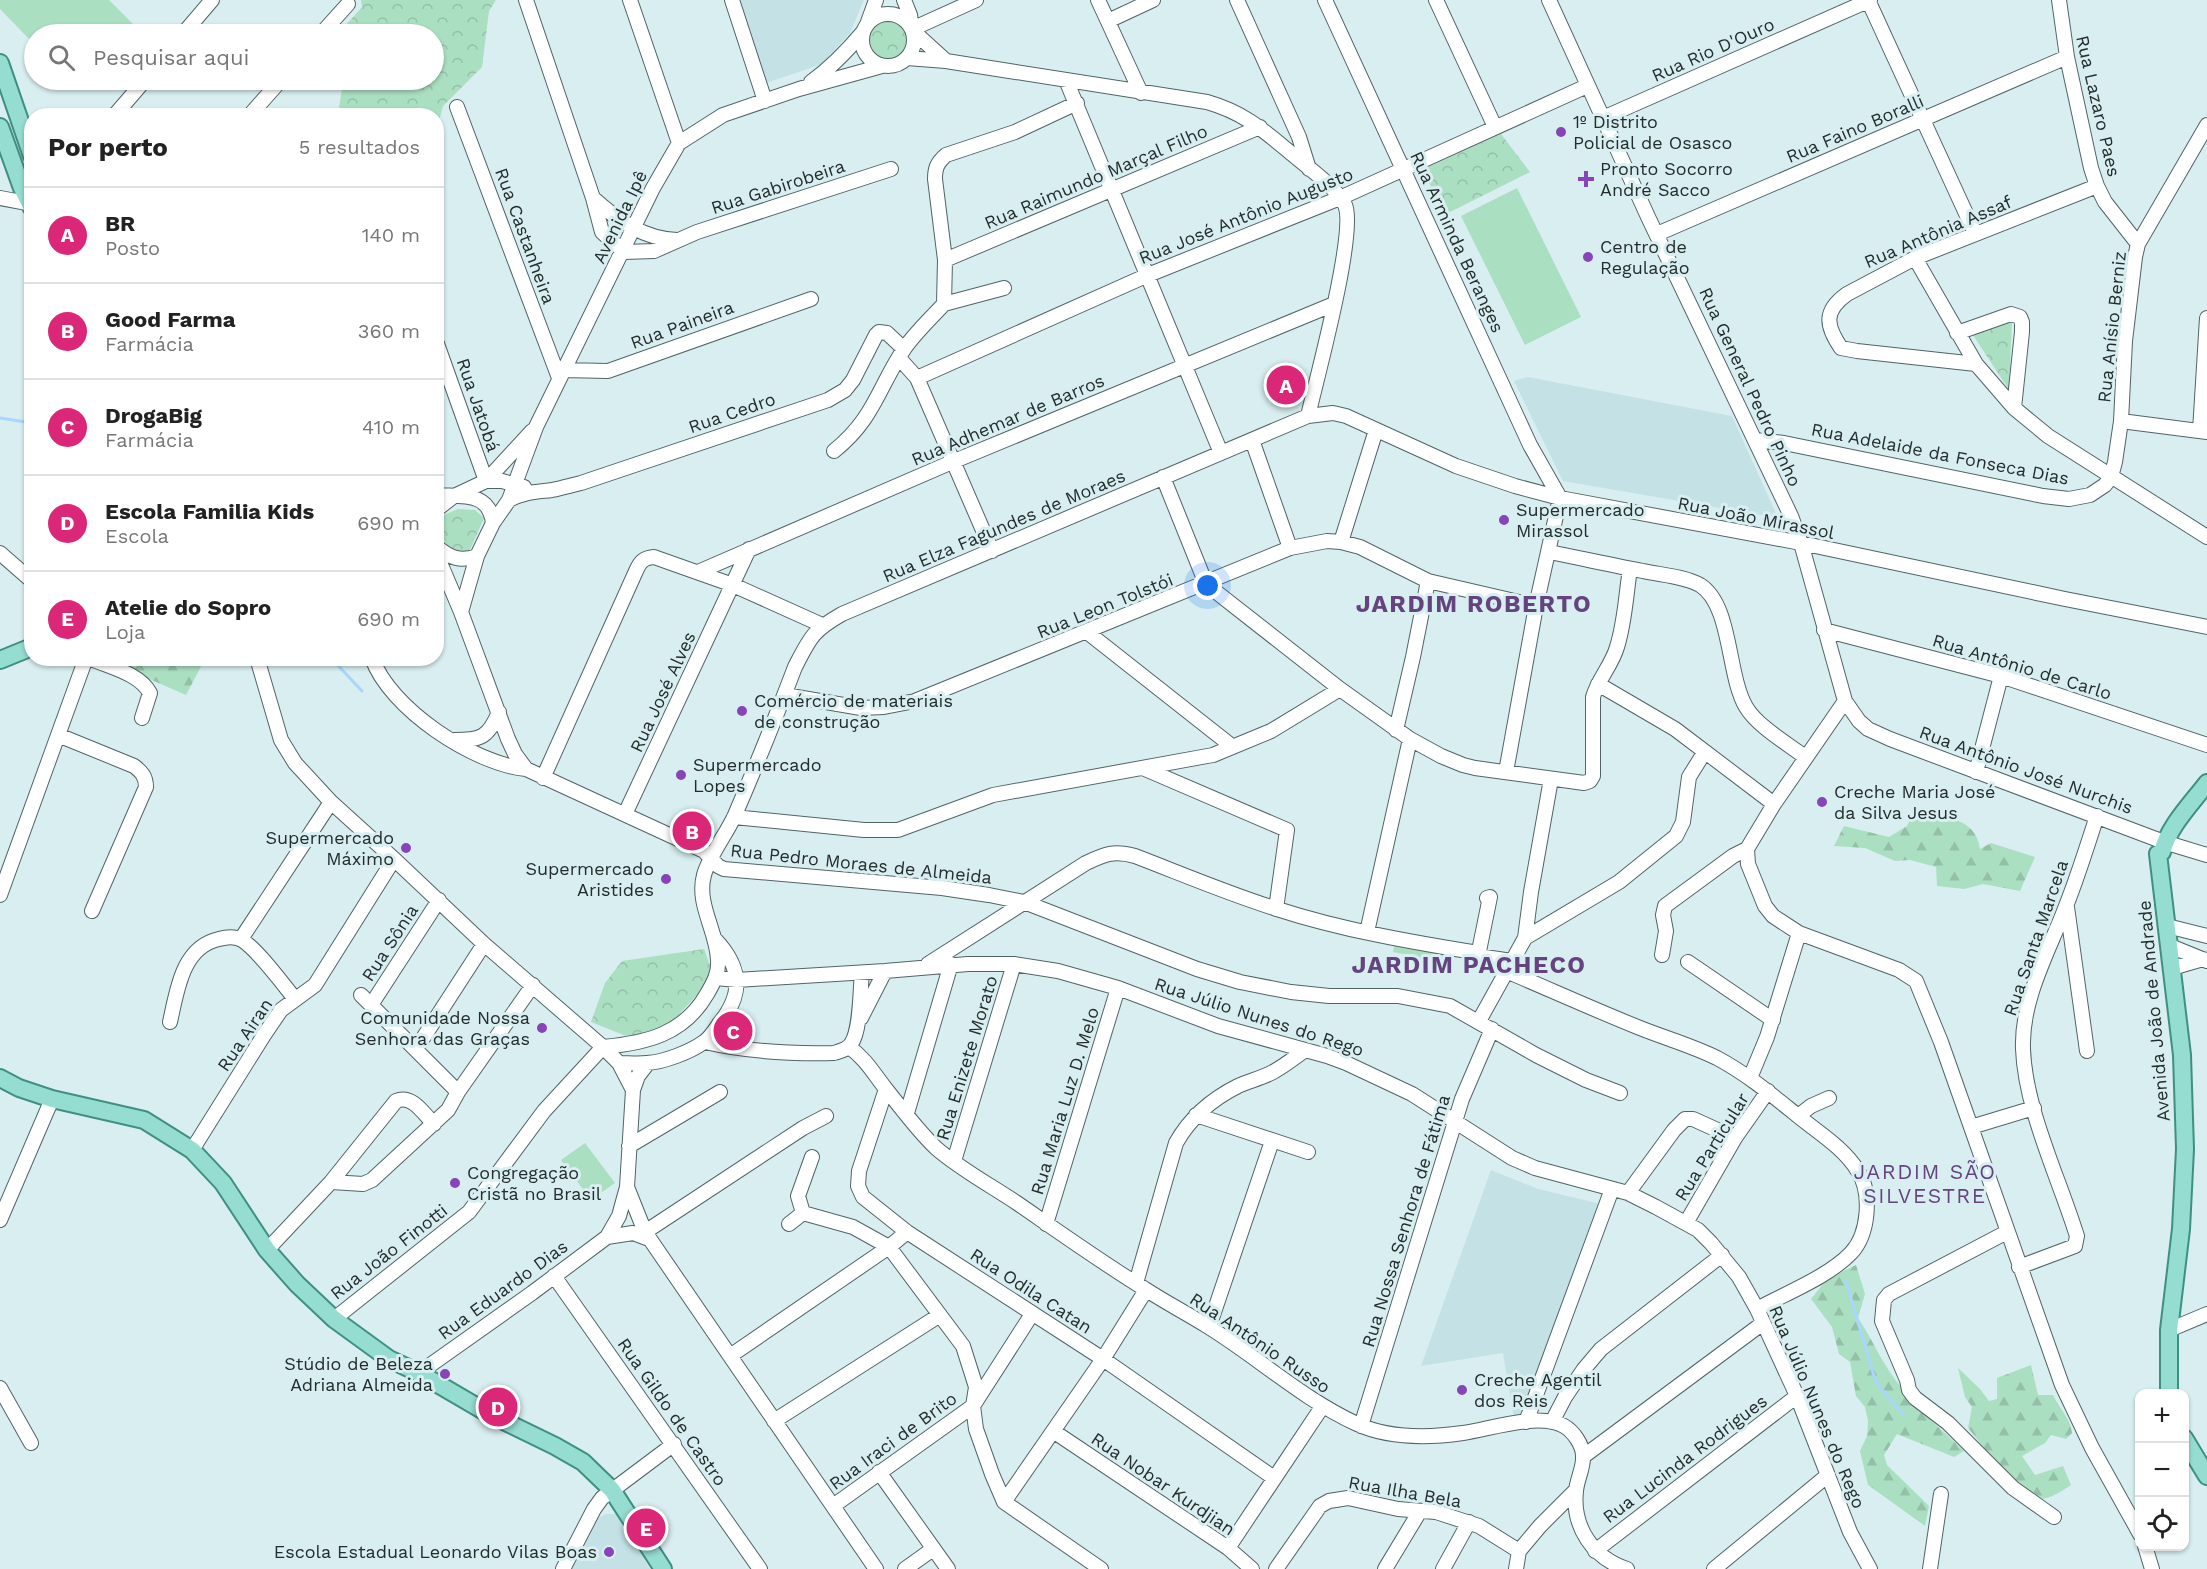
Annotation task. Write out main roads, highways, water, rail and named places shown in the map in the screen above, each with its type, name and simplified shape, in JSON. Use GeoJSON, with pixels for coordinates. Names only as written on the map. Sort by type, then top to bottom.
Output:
{"type":"FeatureCollection","features":[{"type":"Feature","properties":{"kind":"main road"},"geometry":{"type":"LineString","coordinates":[[0,63],[24,133]]}},
{"type":"Feature","properties":{"kind":"main road"},"geometry":{"type":"LineString","coordinates":[[0,127],[24,179]]}},
{"type":"Feature","properties":{"kind":"main road"},"geometry":{"type":"LineString","coordinates":[[0,660],[24,650]]}},
{"type":"Feature","properties":{"kind":"main road","name":"Avenida João de Andrade"},"geometry":{"type":"LineString","coordinates":[[2169,1389],[2169,1330],[2181,1229],[2186,1149],[2182,1055],[2158,854],[2162,852],[2164,842],[2176,822],[2207,783]]}},
{"type":"Feature","properties":{"kind":"main road"},"geometry":{"type":"LineString","coordinates":[[0,1078],[52,1099],[144,1120],[192,1150],[225,1180],[267,1250],[297,1284],[334,1319],[388,1359],[419,1372],[491,1415],[583,1462],[612,1490],[663,1569]]}},
{"type":"Feature","properties":{"kind":"main road"},"geometry":{"type":"LineString","coordinates":[[2187,1443],[2207,1476]]}},
{"type":"Feature","properties":{"kind":"waterway"},"geometry":{"type":"LineString","coordinates":[[0,418],[24,422]]}},
{"type":"Feature","properties":{"kind":"waterway"},"geometry":{"type":"LineString","coordinates":[[339,666],[362,691]]}},
{"type":"Feature","properties":{"kind":"waterway"},"geometry":{"type":"LineString","coordinates":[[1846,1281],[1876,1383],[1903,1414]]}},
{"type":"Feature","properties":{"kind":"place","name":"1º Distrito Policial de Osasco"},"geometry":{"type":"Point","coordinates":[1561,132]}},
{"type":"Feature","properties":{"kind":"place","name":"Pronto Socorro André Sacco"},"geometry":{"type":"Point","coordinates":[1586,179]}},
{"type":"Feature","properties":{"kind":"place","name":"Centro de Regulação"},"geometry":{"type":"Point","coordinates":[1588,257]}},
{"type":"Feature","properties":{"kind":"place","name":"BR"},"geometry":{"type":"Point","coordinates":[1286,385]}},
{"type":"Feature","properties":{"kind":"place","name":"Supermercado Mirassol"},"geometry":{"type":"Point","coordinates":[1504,520]}},
{"type":"Feature","properties":{"kind":"place","name":"Comércio de materiais de construção"},"geometry":{"type":"Point","coordinates":[742,711]}},
{"type":"Feature","properties":{"kind":"place","name":"Supermercado Lopes"},"geometry":{"type":"Point","coordinates":[681,775]}},
{"type":"Feature","properties":{"kind":"place","name":"Creche Maria José da Silva Jesus"},"geometry":{"type":"Point","coordinates":[1822,802]}},
{"type":"Feature","properties":{"kind":"place","name":"Good Farma"},"geometry":{"type":"Point","coordinates":[692,831]}},
{"type":"Feature","properties":{"kind":"place","name":"Supermercado Máximo"},"geometry":{"type":"Point","coordinates":[406,848]}},
{"type":"Feature","properties":{"kind":"place","name":"Supermercado Aristides"},"geometry":{"type":"Point","coordinates":[666,879]}},
{"type":"Feature","properties":{"kind":"place","name":"Comunidade Nossa Senhora das Graças"},"geometry":{"type":"Point","coordinates":[542,1028]}},
{"type":"Feature","properties":{"kind":"place","name":"DrogaBig"},"geometry":{"type":"Point","coordinates":[733,1031]}},
{"type":"Feature","properties":{"kind":"place","name":"Congregação Cristã no Brasil"},"geometry":{"type":"Point","coordinates":[455,1183]}},
{"type":"Feature","properties":{"kind":"place","name":"Stúdio de Beleza Adriana Almeida"},"geometry":{"type":"Point","coordinates":[445,1374]}},
{"type":"Feature","properties":{"kind":"place","name":"Creche Agentil dos Reis"},"geometry":{"type":"Point","coordinates":[1462,1390]}},
{"type":"Feature","properties":{"kind":"place","name":"Escola Familia Kids"},"geometry":{"type":"Point","coordinates":[498,1407]}},
{"type":"Feature","properties":{"kind":"place","name":"Atelie do Sopro"},"geometry":{"type":"Point","coordinates":[646,1528]}},
{"type":"Feature","properties":{"kind":"place","name":"Escola Estadual Leonardo Vilas Boas"},"geometry":{"type":"Point","coordinates":[609,1552]}},
{"type":"Feature","properties":{"kind":"district","name":"JARDIM ROBERTO"},"geometry":{"type":"Point","coordinates":[1474,604]}},
{"type":"Feature","properties":{"kind":"district","name":"JARDIM PACHECO"},"geometry":{"type":"Point","coordinates":[1469,965]}},
{"type":"Feature","properties":{"kind":"district","name":"JARDIM SÃO SILVESTRE"},"geometry":{"type":"Point","coordinates":[1925,1184]}}]}
